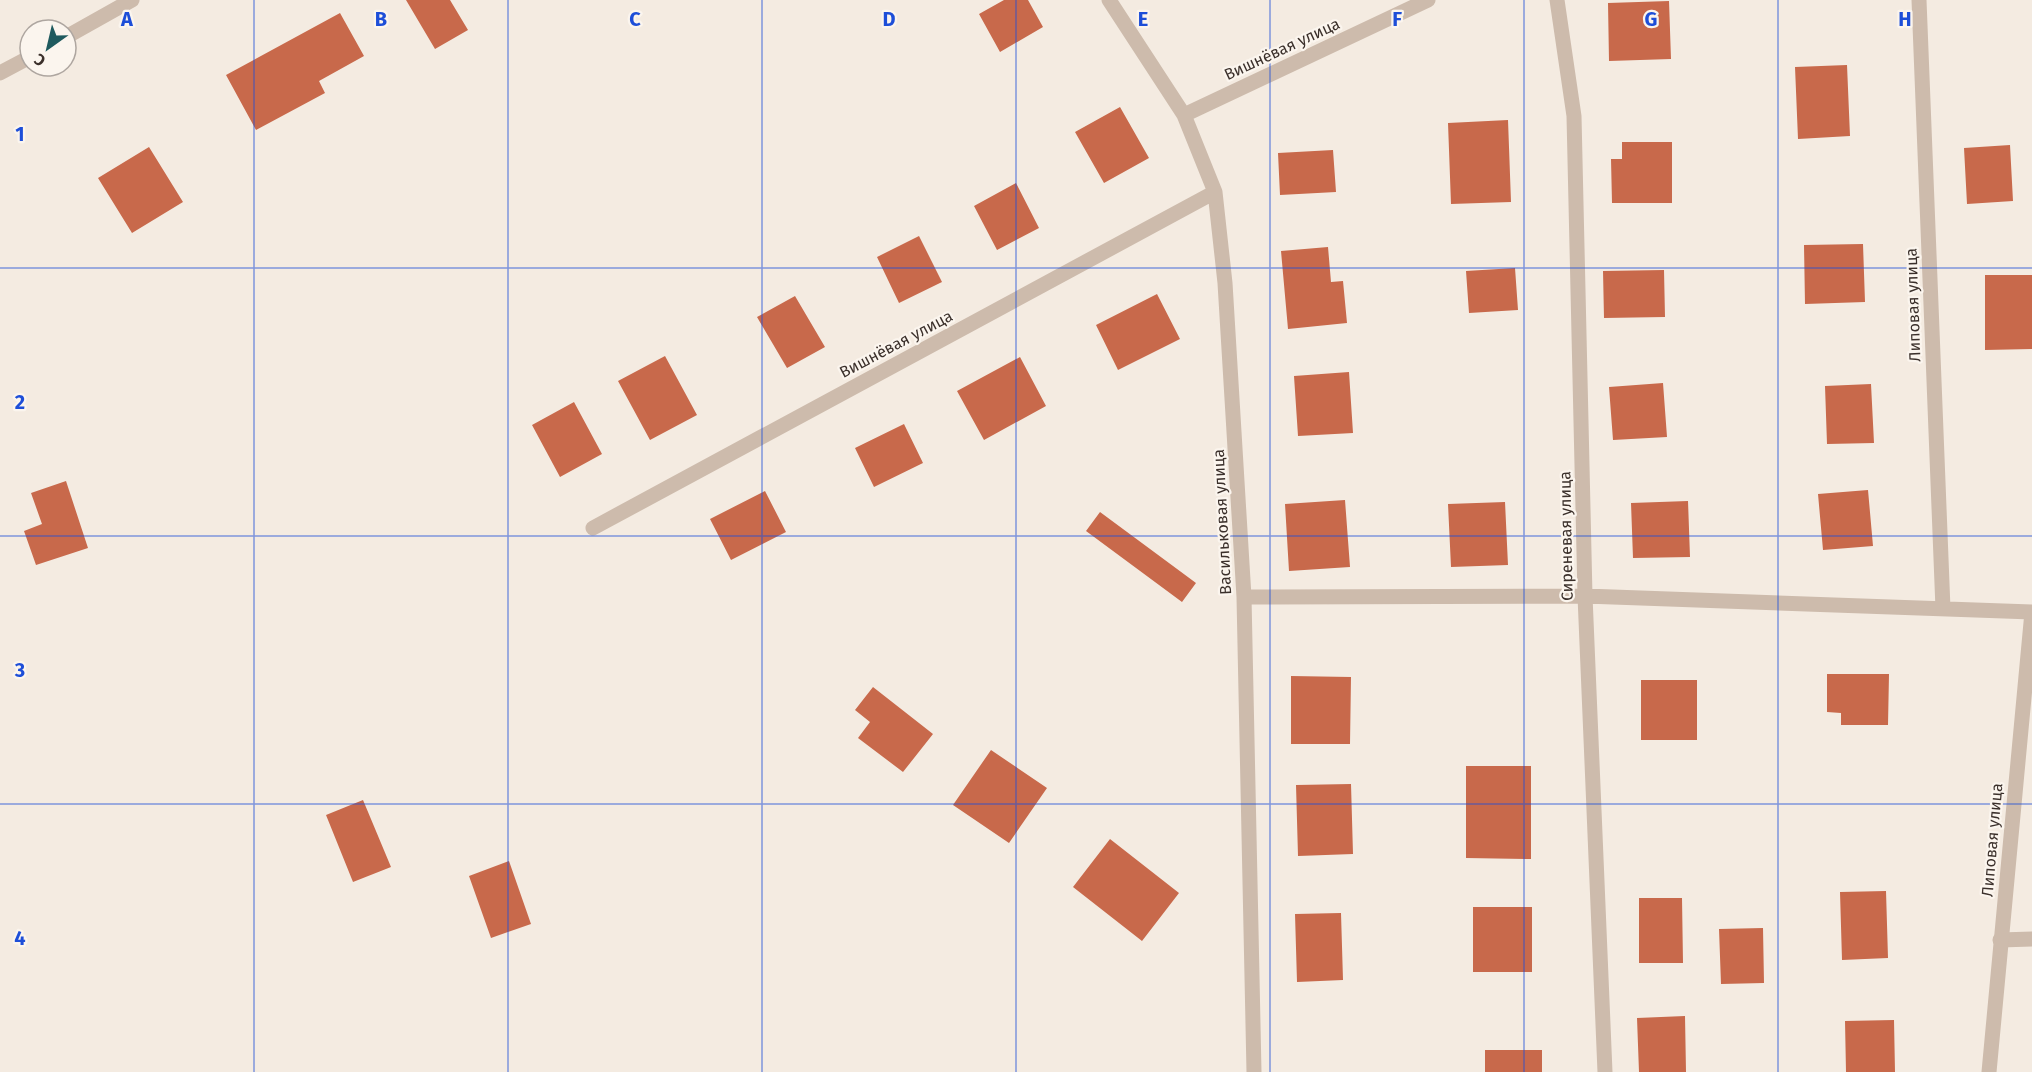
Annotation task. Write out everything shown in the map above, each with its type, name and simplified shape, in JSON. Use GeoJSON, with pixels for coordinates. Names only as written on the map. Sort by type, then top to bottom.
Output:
{"type":"FeatureCollection","features":[{"type":"Feature","properties":{"kind":"street"},"geometry":{"type":"LineString","coordinates":[[78,30],[132,0]]}},
{"type":"Feature","properties":{"kind":"street","name":"Васильковая улица"},"geometry":{"type":"LineString","coordinates":[[1109,0],[1184,115],[1215,192],[1225,283],[1244,597],[1254,1072]]}},
{"type":"Feature","properties":{"kind":"street","name":"Вишнёвая улица"},"geometry":{"type":"LineString","coordinates":[[1184,115],[1428,0]]}},
{"type":"Feature","properties":{"kind":"street","name":"Сиреневая улица"},"geometry":{"type":"LineString","coordinates":[[1557,0],[1574,116],[1586,596],[1605,1072]]}},
{"type":"Feature","properties":{"kind":"street","name":"Липовая улица"},"geometry":{"type":"LineString","coordinates":[[1919,0],[1943,609]]}},
{"type":"Feature","properties":{"kind":"street"},"geometry":{"type":"LineString","coordinates":[[0,74],[18,64]]}},
{"type":"Feature","properties":{"kind":"street","name":"Вишнёвая улица"},"geometry":{"type":"LineString","coordinates":[[593,528],[1215,192]]}},
{"type":"Feature","properties":{"kind":"street"},"geometry":{"type":"LineString","coordinates":[[1244,597],[1586,596],[2032,612]]}},
{"type":"Feature","properties":{"kind":"street","name":"Липовая улица"},"geometry":{"type":"LineString","coordinates":[[1989,1072],[2032,612]]}},
{"type":"Feature","properties":{"kind":"street"},"geometry":{"type":"LineString","coordinates":[[2000,940],[2032,939]]}},
{"type":"Feature","properties":{"kind":"building"},"geometry":{"type":"Polygon","coordinates":[[[406,0],[450,0],[468,30],[435,49],[406,0]]]}},
{"type":"Feature","properties":{"kind":"building"},"geometry":{"type":"Polygon","coordinates":[[[1004,0],[1028,0],[1043,27],[1000,52],[979,14],[1004,0]]]}},
{"type":"Feature","properties":{"kind":"building"},"geometry":{"type":"Polygon","coordinates":[[[1669,1],[1671,59],[1609,61],[1608,3],[1669,1]]]}},
{"type":"Feature","properties":{"kind":"building"},"geometry":{"type":"Polygon","coordinates":[[[340,13],[364,56],[319,81],[325,93],[256,130],[226,75],[340,13]]]}},
{"type":"Feature","properties":{"kind":"building"},"geometry":{"type":"Polygon","coordinates":[[[1847,65],[1850,136],[1798,139],[1795,67],[1847,65]]]}},
{"type":"Feature","properties":{"kind":"building"},"geometry":{"type":"Polygon","coordinates":[[[1120,107],[1149,158],[1104,183],[1075,132],[1120,107]]]}},
{"type":"Feature","properties":{"kind":"building"},"geometry":{"type":"Polygon","coordinates":[[[1508,120],[1511,202],[1451,204],[1448,123],[1508,120]]]}},
{"type":"Feature","properties":{"kind":"building"},"geometry":{"type":"Polygon","coordinates":[[[1622,142],[1672,142],[1672,203],[1612,203],[1611,159],[1622,159],[1622,142]]]}},
{"type":"Feature","properties":{"kind":"building"},"geometry":{"type":"Polygon","coordinates":[[[2010,145],[2013,201],[1967,204],[1964,148],[2010,145]]]}},
{"type":"Feature","properties":{"kind":"building"},"geometry":{"type":"Polygon","coordinates":[[[149,147],[183,202],[132,233],[98,178],[149,147]]]}},
{"type":"Feature","properties":{"kind":"building"},"geometry":{"type":"Polygon","coordinates":[[[1333,150],[1336,192],[1280,195],[1278,153],[1333,150]]]}},
{"type":"Feature","properties":{"kind":"building"},"geometry":{"type":"Polygon","coordinates":[[[1016,183],[1039,228],[997,250],[974,206],[1016,183]]]}},
{"type":"Feature","properties":{"kind":"building"},"geometry":{"type":"Polygon","coordinates":[[[919,236],[942,282],[899,303],[877,257],[919,236]]]}},
{"type":"Feature","properties":{"kind":"building"},"geometry":{"type":"Polygon","coordinates":[[[1863,244],[1865,302],[1805,304],[1804,245],[1863,244]]]}},
{"type":"Feature","properties":{"kind":"building"},"geometry":{"type":"Polygon","coordinates":[[[1328,247],[1331,282],[1343,281],[1347,323],[1288,329],[1281,251],[1328,247]]]}},
{"type":"Feature","properties":{"kind":"building"},"geometry":{"type":"Polygon","coordinates":[[[1515,268],[1518,310],[1469,313],[1466,271],[1515,268]]]}},
{"type":"Feature","properties":{"kind":"building"},"geometry":{"type":"Polygon","coordinates":[[[1664,270],[1665,317],[1604,318],[1603,271],[1664,270]]]}},
{"type":"Feature","properties":{"kind":"building"},"geometry":{"type":"Polygon","coordinates":[[[1985,275],[2032,275],[2032,349],[1985,350],[1985,275]]]}},
{"type":"Feature","properties":{"kind":"building"},"geometry":{"type":"Polygon","coordinates":[[[1157,294],[1180,339],[1118,370],[1096,325],[1157,294]]]}},
{"type":"Feature","properties":{"kind":"building"},"geometry":{"type":"Polygon","coordinates":[[[795,296],[825,347],[787,368],[757,317],[795,296]]]}},
{"type":"Feature","properties":{"kind":"building"},"geometry":{"type":"Polygon","coordinates":[[[665,356],[697,415],[650,440],[618,381],[665,356]]]}},
{"type":"Feature","properties":{"kind":"building"},"geometry":{"type":"Polygon","coordinates":[[[1020,357],[1046,406],[984,440],[957,391],[1020,357]]]}},
{"type":"Feature","properties":{"kind":"building"},"geometry":{"type":"Polygon","coordinates":[[[1349,372],[1353,433],[1298,436],[1294,376],[1349,372]]]}},
{"type":"Feature","properties":{"kind":"building"},"geometry":{"type":"Polygon","coordinates":[[[1663,383],[1667,437],[1613,440],[1609,387],[1663,383]]]}},
{"type":"Feature","properties":{"kind":"building"},"geometry":{"type":"Polygon","coordinates":[[[1871,384],[1874,443],[1827,444],[1825,386],[1871,384]]]}},
{"type":"Feature","properties":{"kind":"building"},"geometry":{"type":"Polygon","coordinates":[[[574,402],[602,454],[560,477],[532,425],[574,402]]]}},
{"type":"Feature","properties":{"kind":"building"},"geometry":{"type":"Polygon","coordinates":[[[904,424],[923,463],[874,487],[855,448],[904,424]]]}},
{"type":"Feature","properties":{"kind":"building"},"geometry":{"type":"Polygon","coordinates":[[[66,481],[88,548],[36,565],[24,531],[42,524],[31,493],[66,481]]]}},
{"type":"Feature","properties":{"kind":"building"},"geometry":{"type":"Polygon","coordinates":[[[1868,490],[1873,546],[1823,550],[1818,494],[1868,490]]]}},
{"type":"Feature","properties":{"kind":"building"},"geometry":{"type":"Polygon","coordinates":[[[765,491],[786,532],[731,560],[710,519],[765,491]]]}},
{"type":"Feature","properties":{"kind":"building"},"geometry":{"type":"Polygon","coordinates":[[[1345,500],[1350,567],[1289,571],[1285,504],[1345,500]]]}},
{"type":"Feature","properties":{"kind":"building"},"geometry":{"type":"Polygon","coordinates":[[[1688,501],[1690,557],[1633,558],[1631,503],[1688,501]]]}},
{"type":"Feature","properties":{"kind":"building"},"geometry":{"type":"Polygon","coordinates":[[[1505,502],[1508,565],[1451,567],[1448,504],[1505,502]]]}},
{"type":"Feature","properties":{"kind":"building"},"geometry":{"type":"Polygon","coordinates":[[[1100,512],[1196,583],[1182,602],[1086,531],[1100,512]]]}},
{"type":"Feature","properties":{"kind":"building"},"geometry":{"type":"Polygon","coordinates":[[[1827,674],[1889,674],[1888,725],[1841,725],[1841,713],[1827,712],[1827,674]]]}},
{"type":"Feature","properties":{"kind":"building"},"geometry":{"type":"Polygon","coordinates":[[[1291,676],[1351,677],[1350,744],[1291,744],[1291,676]]]}},
{"type":"Feature","properties":{"kind":"building"},"geometry":{"type":"Polygon","coordinates":[[[1641,680],[1697,680],[1697,740],[1641,740],[1641,680]]]}},
{"type":"Feature","properties":{"kind":"building"},"geometry":{"type":"Polygon","coordinates":[[[873,687],[933,734],[903,772],[858,738],[870,722],[855,710],[873,687]]]}},
{"type":"Feature","properties":{"kind":"building"},"geometry":{"type":"Polygon","coordinates":[[[991,750],[1047,788],[1009,843],[953,805],[991,750]]]}},
{"type":"Feature","properties":{"kind":"building"},"geometry":{"type":"Polygon","coordinates":[[[1466,766],[1531,766],[1531,859],[1466,858],[1466,766]]]}},
{"type":"Feature","properties":{"kind":"building"},"geometry":{"type":"Polygon","coordinates":[[[1351,784],[1353,854],[1298,856],[1296,785],[1351,784]]]}},
{"type":"Feature","properties":{"kind":"building"},"geometry":{"type":"Polygon","coordinates":[[[363,800],[391,867],[353,882],[326,815],[363,800]]]}},
{"type":"Feature","properties":{"kind":"building"},"geometry":{"type":"Polygon","coordinates":[[[1110,839],[1179,893],[1142,941],[1073,887],[1110,839]]]}},
{"type":"Feature","properties":{"kind":"building"},"geometry":{"type":"Polygon","coordinates":[[[509,861],[531,924],[491,938],[469,876],[509,861]]]}},
{"type":"Feature","properties":{"kind":"building"},"geometry":{"type":"Polygon","coordinates":[[[1886,891],[1888,958],[1842,960],[1840,892],[1886,891]]]}},
{"type":"Feature","properties":{"kind":"building"},"geometry":{"type":"Polygon","coordinates":[[[1639,898],[1682,898],[1683,963],[1639,963],[1639,898]]]}},
{"type":"Feature","properties":{"kind":"building"},"geometry":{"type":"Polygon","coordinates":[[[1473,907],[1532,907],[1532,972],[1473,972],[1473,907]]]}},
{"type":"Feature","properties":{"kind":"building"},"geometry":{"type":"Polygon","coordinates":[[[1341,913],[1343,980],[1297,982],[1295,914],[1341,913]]]}},
{"type":"Feature","properties":{"kind":"building"},"geometry":{"type":"Polygon","coordinates":[[[1763,928],[1764,983],[1721,984],[1719,929],[1763,928]]]}},
{"type":"Feature","properties":{"kind":"building"},"geometry":{"type":"Polygon","coordinates":[[[1685,1016],[1686,1072],[1639,1072],[1637,1018],[1685,1016]]]}},
{"type":"Feature","properties":{"kind":"building"},"geometry":{"type":"Polygon","coordinates":[[[1894,1020],[1895,1072],[1846,1072],[1845,1021],[1894,1020]]]}},
{"type":"Feature","properties":{"kind":"building"},"geometry":{"type":"Polygon","coordinates":[[[1485,1050],[1542,1050],[1542,1072],[1485,1072],[1485,1050]]]}}]}
